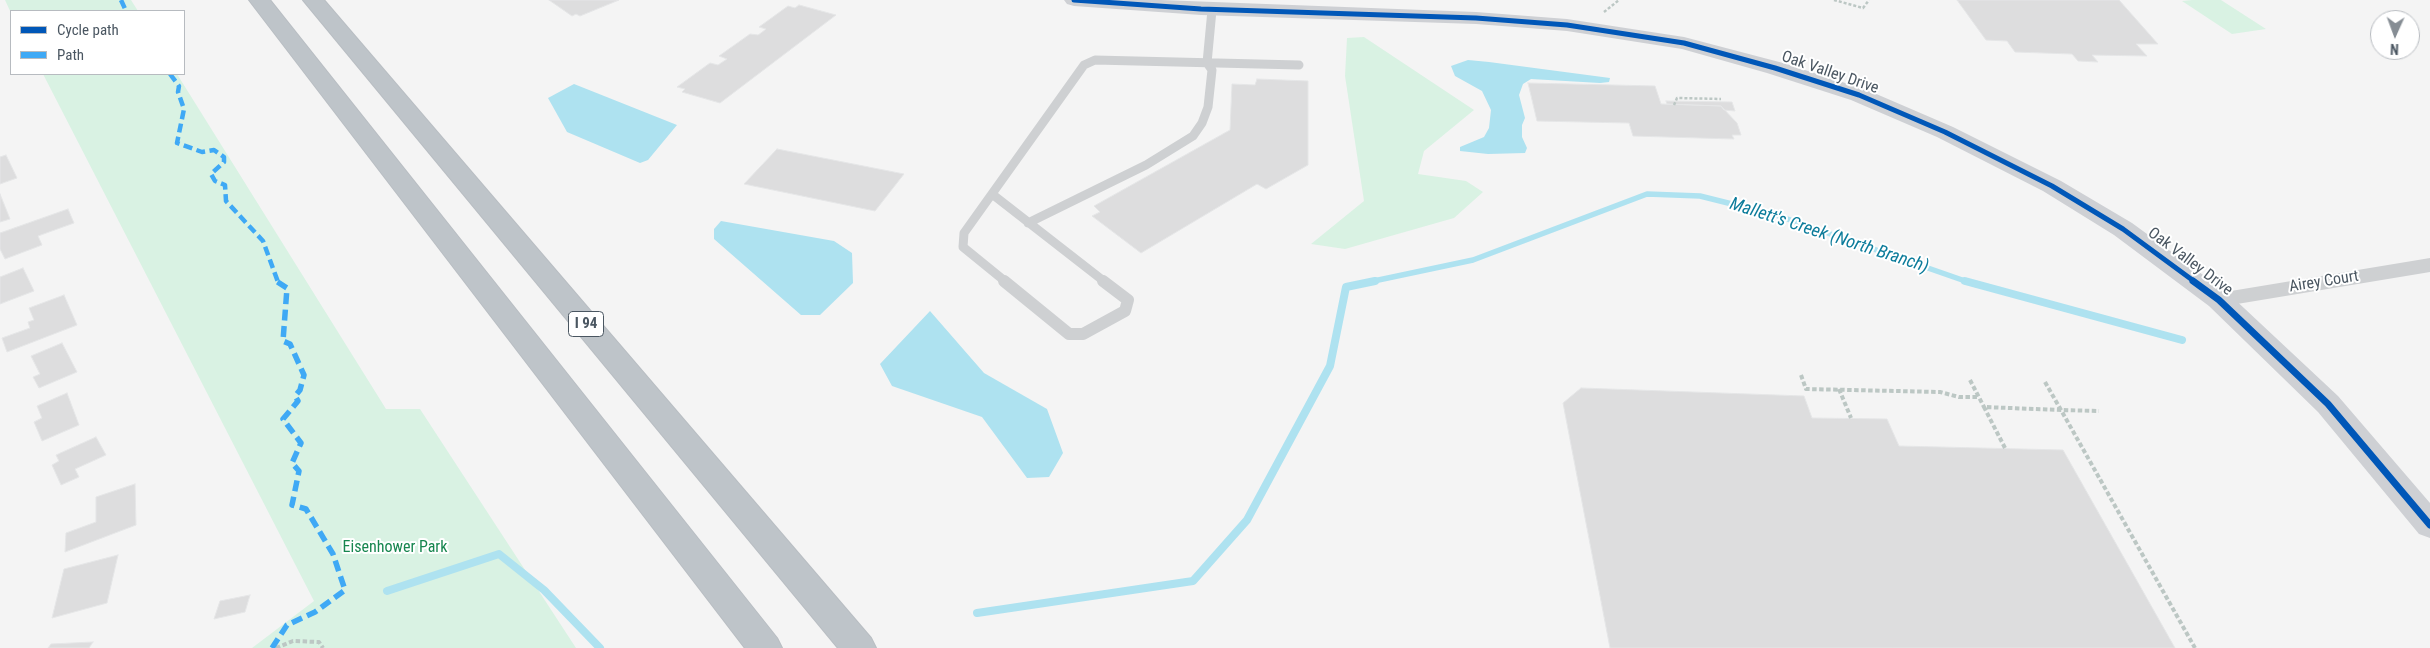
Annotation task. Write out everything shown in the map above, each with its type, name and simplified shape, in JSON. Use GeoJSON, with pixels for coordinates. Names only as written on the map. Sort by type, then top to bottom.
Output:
{"type":"FeatureCollection","features":[{"type":"Feature","properties":{"kind":"highway"},"geometry":{"type":"LineString","coordinates":[[259,0],[350,114],[765,648]]}},
{"type":"Feature","properties":{"kind":"highway","name":"I 94"},"geometry":{"type":"LineString","coordinates":[[313,0],[859,648]]}},
{"type":"Feature","properties":{"kind":"street","name":"Oak Valley Drive"},"geometry":{"type":"LineString","coordinates":[[1074,0],[1212,10],[1476,18],[1567,25],[1684,44],[1775,68],[1859,95],[2003,159],[2123,229],[2219,300],[2328,404],[2430,524]]}},
{"type":"Feature","properties":{"kind":"street","name":"Airey Court"},"geometry":{"type":"LineString","coordinates":[[2219,300],[2430,266]]}},
{"type":"Feature","properties":{"kind":"lane"},"geometry":{"type":"LineString","coordinates":[[1028,223],[1146,165],[1194,136],[1202,123],[1208,107],[1212,70],[1207,63],[1212,10]]}},
{"type":"Feature","properties":{"kind":"lane"},"geometry":{"type":"LineString","coordinates":[[992,194],[1128,300],[1124,311],[1083,334],[1069,334],[963,247],[964,232],[1084,65],[1095,60],[1299,65]]}},
{"type":"Feature","properties":{"kind":"path"},"geometry":{"type":"LineString","coordinates":[[1604,12],[1619,0]]}},
{"type":"Feature","properties":{"kind":"path"},"geometry":{"type":"LineString","coordinates":[[1834,0],[1863,8],[1869,0]]}},
{"type":"Feature","properties":{"kind":"path"},"geometry":{"type":"LineString","coordinates":[[1674,105],[1677,98],[1721,99]]}},
{"type":"Feature","properties":{"kind":"path"},"geometry":{"type":"LineString","coordinates":[[1801,375],[1806,389],[1940,392],[1959,397],[1979,397]]}},
{"type":"Feature","properties":{"kind":"path"},"geometry":{"type":"LineString","coordinates":[[1970,380],[2005,448]]}},
{"type":"Feature","properties":{"kind":"path"},"geometry":{"type":"LineString","coordinates":[[2045,382],[2195,648]]}},
{"type":"Feature","properties":{"kind":"path"},"geometry":{"type":"LineString","coordinates":[[1839,389],[1851,418]]}},
{"type":"Feature","properties":{"kind":"path"},"geometry":{"type":"LineString","coordinates":[[1984,407],[2099,411]]}},
{"type":"Feature","properties":{"kind":"path"},"geometry":{"type":"LineString","coordinates":[[276,648],[293,641],[319,642],[323,648]]}},
{"type":"Feature","properties":{"kind":"green space"},"geometry":{"type":"Polygon","coordinates":[[[5,0],[131,0],[137,10],[10,10],[5,0]]]}},
{"type":"Feature","properties":{"kind":"green space"},"geometry":{"type":"Polygon","coordinates":[[[2221,0],[2266,29],[2232,34],[2182,1],[2221,0]]]}},
{"type":"Feature","properties":{"kind":"green space"},"geometry":{"type":"Polygon","coordinates":[[[1364,37],[1474,110],[1424,151],[1418,174],[1466,181],[1483,192],[1454,218],[1345,249],[1311,244],[1364,201],[1345,76],[1347,38],[1364,37]]]}},
{"type":"Feature","properties":{"kind":"green space","name":"Eisenhower Park"},"geometry":{"type":"Polygon","coordinates":[[[44,75],[178,75],[386,409],[420,409],[576,648],[252,648],[314,601],[44,75]]]}},
{"type":"Feature","properties":{"kind":"water"},"geometry":{"type":"Polygon","coordinates":[[[1468,60],[1610,78],[1609,82],[1600,83],[1531,79],[1523,84],[1519,95],[1525,118],[1522,125],[1522,137],[1527,148],[1525,153],[1488,154],[1460,151],[1460,147],[1484,137],[1489,128],[1491,110],[1482,91],[1455,76],[1451,66],[1468,60]]]}},
{"type":"Feature","properties":{"kind":"water"},"geometry":{"type":"Polygon","coordinates":[[[574,84],[677,125],[648,160],[640,163],[567,132],[548,98],[574,84]]]}},
{"type":"Feature","properties":{"kind":"water"},"geometry":{"type":"Polygon","coordinates":[[[721,221],[834,241],[852,253],[853,283],[820,315],[801,315],[714,239],[714,229],[721,221]]]}},
{"type":"Feature","properties":{"kind":"water"},"geometry":{"type":"Polygon","coordinates":[[[930,311],[984,373],[1047,409],[1063,453],[1049,477],[1027,478],[982,417],[892,386],[880,364],[930,311]]]}},
{"type":"Feature","properties":{"kind":"building"},"geometry":{"type":"Polygon","coordinates":[[[549,0],[619,0],[580,16],[576,14],[572,16],[549,0]]]}},
{"type":"Feature","properties":{"kind":"building"},"geometry":{"type":"Polygon","coordinates":[[[1957,0],[2119,0],[2158,44],[2136,44],[2147,56],[2092,55],[2098,62],[2078,61],[2072,54],[2015,52],[2007,41],[1986,40],[1957,0]]]}},
{"type":"Feature","properties":{"kind":"building"},"geometry":{"type":"Polygon","coordinates":[[[799,5],[836,15],[720,103],[682,92],[685,89],[677,87],[710,63],[718,65],[727,59],[719,56],[750,34],[758,35],[761,33],[766,29],[759,27],[788,6],[795,8],[799,5]]]}},
{"type":"Feature","properties":{"kind":"building"},"geometry":{"type":"Polygon","coordinates":[[[1257,79],[1308,81],[1308,165],[1266,189],[1257,184],[1141,253],[1092,216],[1100,212],[1094,206],[1230,130],[1232,84],[1255,85],[1257,79]]]}},
{"type":"Feature","properties":{"kind":"building"},"geometry":{"type":"Polygon","coordinates":[[[1528,83],[1655,86],[1661,104],[1721,106],[1737,123],[1741,135],[1732,135],[1734,139],[1633,136],[1629,123],[1537,121],[1528,83]]]}},
{"type":"Feature","properties":{"kind":"building"},"geometry":{"type":"Polygon","coordinates":[[[1666,101],[1732,102],[1735,111],[1724,110],[1721,106],[1667,104],[1666,101]]]}},
{"type":"Feature","properties":{"kind":"building"},"geometry":{"type":"Polygon","coordinates":[[[777,149],[904,174],[875,211],[744,184],[777,149]]]}},
{"type":"Feature","properties":{"kind":"building"},"geometry":{"type":"Polygon","coordinates":[[[6,155],[17,178],[0,184],[0,157],[6,155]]]}},
{"type":"Feature","properties":{"kind":"building"},"geometry":{"type":"Polygon","coordinates":[[[0,194],[10,219],[0,222],[0,194]]]}},
{"type":"Feature","properties":{"kind":"building"},"geometry":{"type":"Polygon","coordinates":[[[68,209],[74,223],[38,236],[42,245],[5,259],[0,249],[0,233],[68,209]]]}},
{"type":"Feature","properties":{"kind":"building"},"geometry":{"type":"Polygon","coordinates":[[[23,268],[34,291],[0,304],[0,277],[23,268]]]}},
{"type":"Feature","properties":{"kind":"building"},"geometry":{"type":"Polygon","coordinates":[[[64,295],[77,325],[7,352],[2,338],[30,328],[28,322],[34,320],[29,308],[64,295]]]}},
{"type":"Feature","properties":{"kind":"building"},"geometry":{"type":"Polygon","coordinates":[[[62,343],[77,372],[39,388],[33,377],[40,374],[31,356],[62,343]]]}},
{"type":"Feature","properties":{"kind":"building"},"geometry":{"type":"Polygon","coordinates":[[[1581,388],[1804,396],[1812,418],[1887,419],[1899,446],[2063,450],[2175,648],[1610,648],[1563,403],[1581,388]]]}},
{"type":"Feature","properties":{"kind":"building"},"geometry":{"type":"Polygon","coordinates":[[[67,393],[79,425],[42,441],[34,422],[42,418],[37,406],[67,393]]]}},
{"type":"Feature","properties":{"kind":"building"},"geometry":{"type":"Polygon","coordinates":[[[96,437],[106,455],[75,469],[79,477],[61,485],[52,465],[59,461],[56,455],[96,437]]]}},
{"type":"Feature","properties":{"kind":"building"},"geometry":{"type":"Polygon","coordinates":[[[135,484],[136,525],[65,552],[66,533],[96,522],[96,497],[135,484]]]}},
{"type":"Feature","properties":{"kind":"building"},"geometry":{"type":"Polygon","coordinates":[[[118,555],[107,603],[52,618],[64,569],[118,555]]]}},
{"type":"Feature","properties":{"kind":"building"},"geometry":{"type":"Polygon","coordinates":[[[250,595],[245,612],[214,619],[220,601],[250,595]]]}},
{"type":"Feature","properties":{"kind":"building"},"geometry":{"type":"Polygon","coordinates":[[[93,642],[89,648],[48,648],[51,644],[93,642]]]}},
{"type":"Feature","properties":{"kind":"waterway","name":"Mallett's Creek (North Branch)"},"geometry":{"type":"LineString","coordinates":[[1369,282],[1473,260],[1647,194],[1700,196],[1776,215],[1966,281]]}},
{"type":"Feature","properties":{"kind":"waterway","name":"Mallett's Creek (North Branch)"},"geometry":{"type":"LineString","coordinates":[[977,613],[1193,581],[1247,520],[1330,366],[1346,287],[1375,281]]}},
{"type":"Feature","properties":{"kind":"waterway","name":"Mallett's Creek (North Branch)"},"geometry":{"type":"LineString","coordinates":[[1966,281],[2182,340]]}},
{"type":"Feature","properties":{"kind":"waterway","name":"Mallett's Creek (North Branch)"},"geometry":{"type":"LineString","coordinates":[[387,591],[499,554],[544,590],[600,648]]}},
{"type":"Feature","properties":{"kind":"marked path"},"geometry":{"type":"LineString","coordinates":[[121,0],[126,10]]}},
{"type":"Feature","properties":{"kind":"marked path"},"geometry":{"type":"LineString","coordinates":[[171,75],[179,86],[178,92],[184,109],[177,143],[202,152],[214,150],[224,157],[224,162],[211,174],[215,181],[225,185],[226,201],[263,241],[276,281],[287,288],[283,341],[290,344],[304,375],[300,390],[295,396],[298,401],[283,419],[301,443],[292,463],[299,471],[292,505],[306,509],[333,554],[345,590],[315,612],[287,625],[272,648]]}},
{"type":"Feature","properties":{"kind":"cycle path"},"geometry":{"type":"LineString","coordinates":[[1074,0],[1201,9],[1476,18],[1567,25],[1684,43],[1775,68],[1859,95],[1945,132],[2052,186],[2123,229],[2219,300],[2328,404],[2430,525]]}}]}
